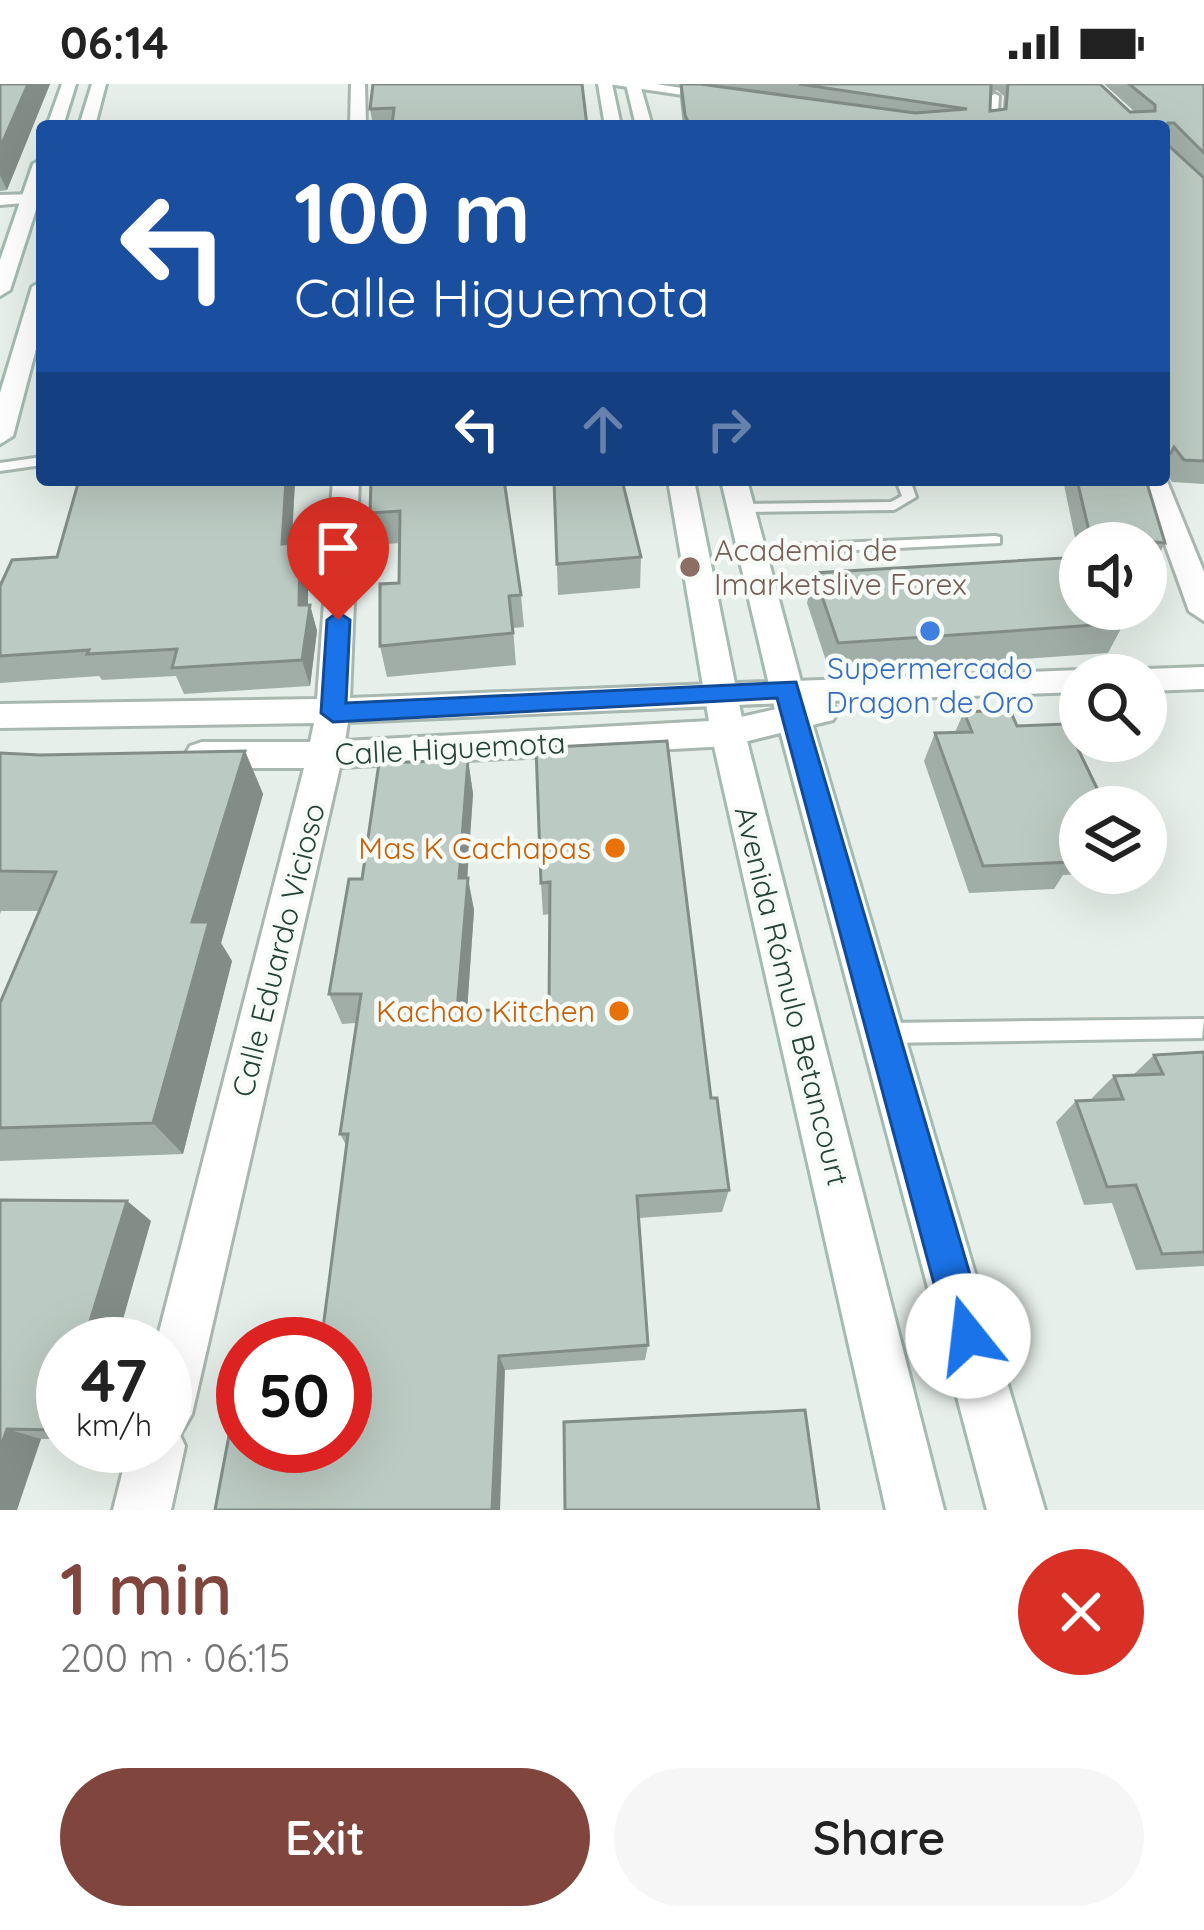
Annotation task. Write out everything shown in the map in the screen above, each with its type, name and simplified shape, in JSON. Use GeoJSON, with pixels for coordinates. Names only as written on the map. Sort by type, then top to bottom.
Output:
{"type":"FeatureCollection","features":[{"type":"Feature","properties":{"kind":"main road"},"geometry":{"type":"LineString","coordinates":[[57,120],[69,84]]}},
{"type":"Feature","properties":{"kind":"main road"},"geometry":{"type":"LineString","coordinates":[[89,120],[99,84]]}},
{"type":"Feature","properties":{"kind":"main road"},"geometry":{"type":"LineString","coordinates":[[358,84],[358,120]]}},
{"type":"Feature","properties":{"kind":"main road"},"geometry":{"type":"LineString","coordinates":[[605,84],[612,120]]}},
{"type":"Feature","properties":{"kind":"main road"},"geometry":{"type":"LineString","coordinates":[[615,84],[748,99]]}},
{"type":"Feature","properties":{"kind":"main road"},"geometry":{"type":"LineString","coordinates":[[633,85],[642,120]]}},
{"type":"Feature","properties":{"kind":"main road"},"geometry":{"type":"LineString","coordinates":[[0,290],[36,181]]}},
{"type":"Feature","properties":{"kind":"main road"},"geometry":{"type":"LineString","coordinates":[[0,200],[30,198]]}},
{"type":"Feature","properties":{"kind":"main road"},"geometry":{"type":"LineString","coordinates":[[0,436],[36,314]]}},
{"type":"Feature","properties":{"kind":"main road","name":"Calle Eduardo Vicioso"},"geometry":{"type":"LineString","coordinates":[[189,1317],[333,713],[346,486]]}},
{"type":"Feature","properties":{"kind":"main road","name":"Avenida Rómulo Betancourt"},"geometry":{"type":"LineString","coordinates":[[682,486],[725,714],[915,1510]]}},
{"type":"Feature","properties":{"kind":"main road"},"geometry":{"type":"LineString","coordinates":[[1157,486],[1204,611]]}},
{"type":"Feature","properties":{"kind":"main road"},"geometry":{"type":"LineString","coordinates":[[737,494],[790,704],[1016,1510]]}},
{"type":"Feature","properties":{"kind":"main road"},"geometry":{"type":"LineString","coordinates":[[1167,679],[1204,678]]}},
{"type":"Feature","properties":{"kind":"main road","name":"Calle Higuemota"},"geometry":{"type":"LineString","coordinates":[[163,756],[325,755],[725,714],[895,689],[1059,682]]}},
{"type":"Feature","properties":{"kind":"main road","name":"Calle Higuemota"},"geometry":{"type":"LineString","coordinates":[[0,716],[725,714]]}},
{"type":"Feature","properties":{"kind":"main road"},"geometry":{"type":"LineString","coordinates":[[142,1510],[151,1473]]}},
{"type":"Feature","properties":{"kind":"lane"},"geometry":{"type":"LineString","coordinates":[[993,120],[995,96]]}},
{"type":"Feature","properties":{"kind":"lane"},"geometry":{"type":"LineString","coordinates":[[0,466],[36,462]]}},
{"type":"Feature","properties":{"kind":"lane"},"geometry":{"type":"LineString","coordinates":[[737,494],[894,506],[910,497],[905,486]]}},
{"type":"Feature","properties":{"kind":"lane"},"geometry":{"type":"LineString","coordinates":[[752,551],[994,540]]}},
{"type":"Feature","properties":{"kind":"lane"},"geometry":{"type":"LineString","coordinates":[[882,1033],[1202,1028]]}},
{"type":"Feature","properties":{"kind":"building"},"geometry":{"type":"Polygon","coordinates":[[[0,84],[28,84],[0,148],[0,84]]]}},
{"type":"Feature","properties":{"kind":"building"},"geometry":{"type":"Polygon","coordinates":[[[373,84],[582,84],[586,120],[393,120],[394,108],[370,109],[373,84]]]}},
{"type":"Feature","properties":{"kind":"building"},"geometry":{"type":"Polygon","coordinates":[[[681,84],[915,113],[967,109],[799,84],[991,84],[990,111],[1006,109],[1008,84],[1100,84],[1130,112],[1155,111],[1155,105],[1129,84],[1204,84],[1204,153],[1170,120],[687,120],[681,84]]]}},
{"type":"Feature","properties":{"kind":"building"},"geometry":{"type":"Polygon","coordinates":[[[1170,147],[1204,178],[1204,461],[1184,460],[1174,447],[1171,453],[1170,147]]]}},
{"type":"Feature","properties":{"kind":"building"},"geometry":{"type":"Polygon","coordinates":[[[77,486],[286,486],[282,544],[300,542],[299,605],[310,605],[302,660],[172,668],[177,649],[0,656],[0,586],[12,560],[57,557],[77,486]]]}},
{"type":"Feature","properties":{"kind":"building"},"geometry":{"type":"Polygon","coordinates":[[[371,486],[505,486],[521,595],[509,596],[513,633],[380,646],[380,584],[399,583],[400,511],[370,513],[371,486]]]}},
{"type":"Feature","properties":{"kind":"building"},"geometry":{"type":"Polygon","coordinates":[[[554,486],[623,486],[641,557],[557,564],[554,486]]]}},
{"type":"Feature","properties":{"kind":"building"},"geometry":{"type":"Polygon","coordinates":[[[1078,486],[1148,486],[1159,522],[1087,522],[1078,486]]]}},
{"type":"Feature","properties":{"kind":"building"},"geometry":{"type":"Polygon","coordinates":[[[1059,558],[1059,628],[838,643],[814,573],[1059,558]]]}},
{"type":"Feature","properties":{"kind":"building"},"geometry":{"type":"Polygon","coordinates":[[[1010,710],[1017,726],[1059,724],[1059,762],[1084,762],[1096,786],[1059,786],[1059,863],[983,866],[935,733],[972,732],[964,712],[1010,710]]]}},
{"type":"Feature","properties":{"kind":"building"},"geometry":{"type":"Polygon","coordinates":[[[667,741],[711,1098],[717,1098],[729,1190],[637,1196],[648,1345],[499,1356],[492,1510],[215,1510],[222,1473],[372,1473],[372,1317],[324,1317],[348,1134],[340,1134],[361,994],[329,994],[349,879],[362,879],[379,763],[468,760],[459,878],[468,878],[457,1011],[549,1009],[550,882],[541,883],[536,748],[667,741]]]}},
{"type":"Feature","properties":{"kind":"building"},"geometry":{"type":"Polygon","coordinates":[[[245,751],[192,922],[209,922],[153,1123],[0,1128],[0,1003],[56,872],[0,871],[0,753],[245,751]]]}},
{"type":"Feature","properties":{"kind":"building"},"geometry":{"type":"Polygon","coordinates":[[[1204,1052],[1204,1252],[1162,1254],[1136,1185],[1107,1187],[1076,1101],[1123,1099],[1114,1076],[1163,1074],[1154,1055],[1204,1052]]]}},
{"type":"Feature","properties":{"kind":"building"},"geometry":{"type":"Polygon","coordinates":[[[0,1200],[127,1201],[91,1317],[36,1317],[36,1430],[7,1429],[0,1449],[0,1200]]]}},
{"type":"Feature","properties":{"kind":"building"},"geometry":{"type":"Polygon","coordinates":[[[805,1410],[819,1510],[565,1510],[564,1422],[805,1410]]]}},
{"type":"Feature","properties":{"kind":"place","name":"Academia de Imarketslive Forex"},"geometry":{"type":"Point","coordinates":[690,567]}},
{"type":"Feature","properties":{"kind":"place","name":"Supermercado Dragon de Oro"},"geometry":{"type":"Point","coordinates":[930,631]}},
{"type":"Feature","properties":{"kind":"place","name":"Mas K Cachapas"},"geometry":{"type":"Point","coordinates":[615,848]}},
{"type":"Feature","properties":{"kind":"place","name":"Kachao Kitchen"},"geometry":{"type":"Point","coordinates":[619,1011]}},
{"type":"Feature","properties":{"kind":"route"},"geometry":{"type":"LineString","coordinates":[[338,620],[333,713],[787,688],[968,1336]]}}]}
